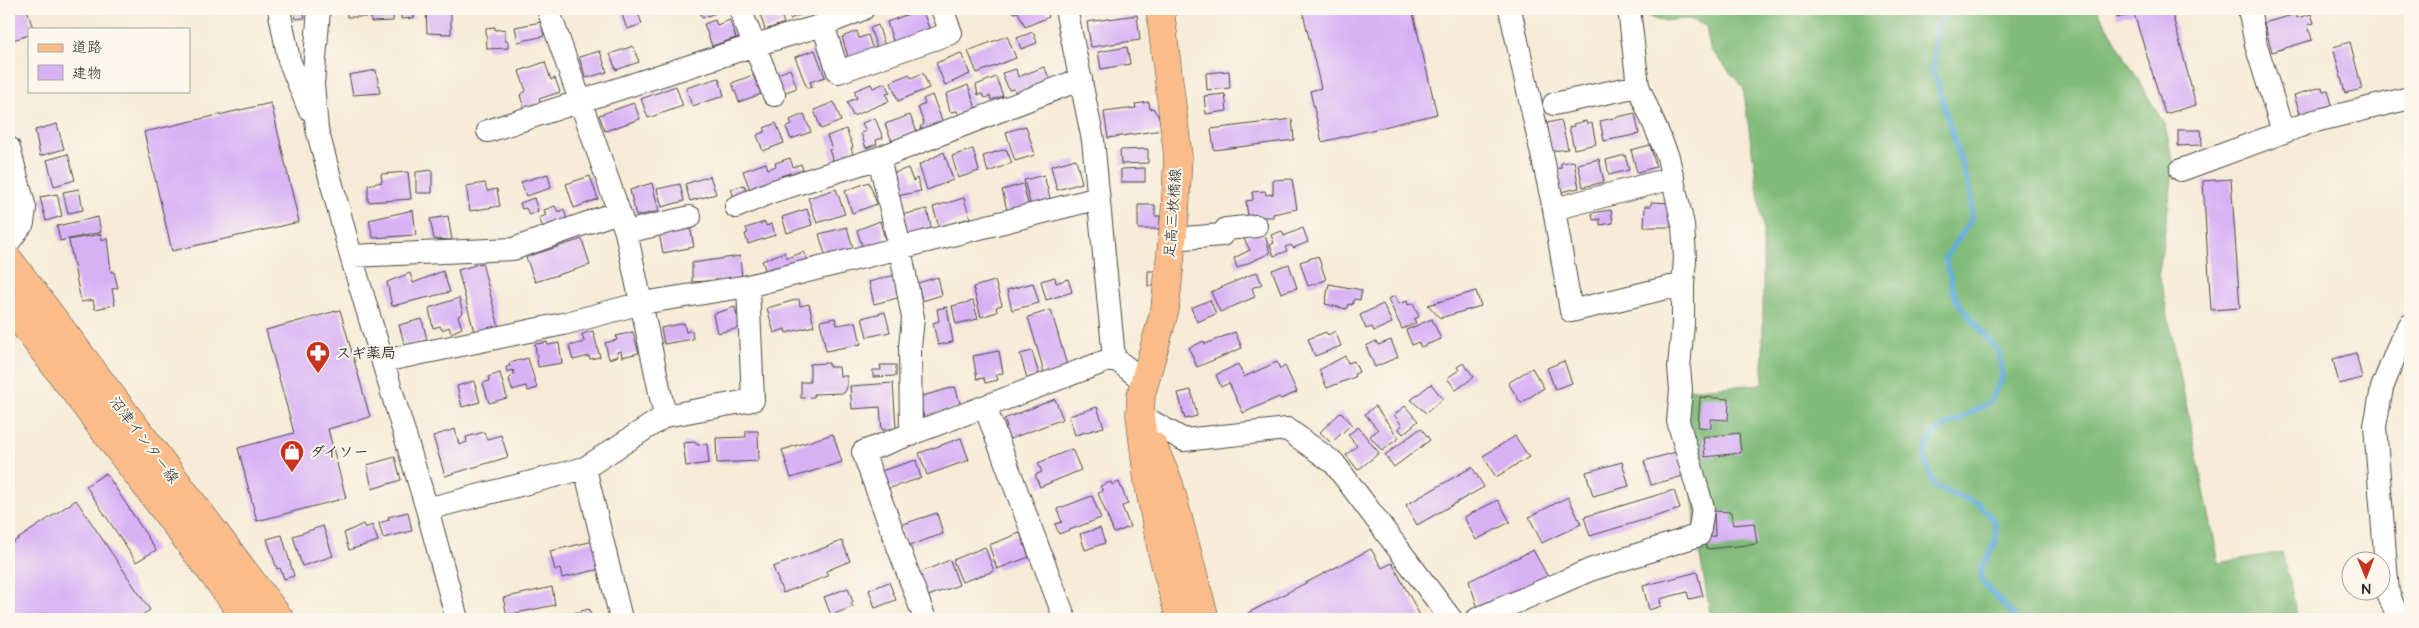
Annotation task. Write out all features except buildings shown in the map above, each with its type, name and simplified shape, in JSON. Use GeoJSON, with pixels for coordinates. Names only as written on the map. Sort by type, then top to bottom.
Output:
{"type":"FeatureCollection","features":[{"type":"Feature","properties":{"kind":"main road","name":"足高三枚橋線"},"geometry":{"type":"LineString","coordinates":[[1160,9],[1178,156],[1165,309],[1146,382],[1140,415],[1155,520],[1180,619]]}},
{"type":"Feature","properties":{"kind":"main road","name":"沼津インター線"},"geometry":{"type":"LineString","coordinates":[[9,260],[280,619]]}},
{"type":"Feature","properties":{"kind":"main road","name":"沼津インター線"},"geometry":{"type":"LineString","coordinates":[[9,305],[246,619]]}},
{"type":"Feature","properties":{"kind":"main road"},"geometry":{"type":"LineString","coordinates":[[1140,415],[1169,484],[1205,619]]}},
{"type":"Feature","properties":{"kind":"street"},"geometry":{"type":"LineString","coordinates":[[279,9],[289,60],[317,129],[351,256],[427,509],[457,619]]}},
{"type":"Feature","properties":{"kind":"street"},"geometry":{"type":"LineString","coordinates":[[317,129],[314,84],[320,9]]}},
{"type":"Feature","properties":{"kind":"street"},"geometry":{"type":"LineString","coordinates":[[548,9],[622,222],[642,303],[665,416]]}},
{"type":"Feature","properties":{"kind":"street"},"geometry":{"type":"LineString","coordinates":[[740,9],[774,95]]}},
{"type":"Feature","properties":{"kind":"street"},"geometry":{"type":"LineString","coordinates":[[488,131],[823,25],[863,9]]}},
{"type":"Feature","properties":{"kind":"street"},"geometry":{"type":"LineString","coordinates":[[823,25],[838,72],[951,33],[942,9]]}},
{"type":"Feature","properties":{"kind":"street"},"geometry":{"type":"LineString","coordinates":[[1066,9],[1093,140],[1114,358],[1146,382]]}},
{"type":"Feature","properties":{"kind":"street"},"geometry":{"type":"LineString","coordinates":[[1510,9],[1554,209],[1571,311],[1683,284]]}},
{"type":"Feature","properties":{"kind":"street"},"geometry":{"type":"LineString","coordinates":[[1477,619],[1590,570],[1700,535],[1703,508],[1678,421],[1681,390],[1679,367],[1683,324],[1685,259],[1683,226],[1668,157],[1638,86],[1629,9]]}},
{"type":"Feature","properties":{"kind":"street"},"geometry":{"type":"LineString","coordinates":[[2249,9],[2256,46],[2283,132]]}},
{"type":"Feature","properties":{"kind":"street"},"geometry":{"type":"LineString","coordinates":[[736,207],[771,192],[879,158],[1081,79]]}},
{"type":"Feature","properties":{"kind":"street"},"geometry":{"type":"LineString","coordinates":[[1554,104],[1638,86]]}},
{"type":"Feature","properties":{"kind":"street"},"geometry":{"type":"LineString","coordinates":[[2181,170],[2311,122],[2410,98]]}},
{"type":"Feature","properties":{"kind":"street"},"geometry":{"type":"LineString","coordinates":[[9,148],[25,208],[23,223],[9,242]]}},
{"type":"Feature","properties":{"kind":"street"},"geometry":{"type":"LineString","coordinates":[[879,158],[900,248],[913,318],[910,347],[911,435]]}},
{"type":"Feature","properties":{"kind":"street"},"geometry":{"type":"LineString","coordinates":[[1554,209],[1673,178]]}},
{"type":"Feature","properties":{"kind":"street"},"geometry":{"type":"LineString","coordinates":[[383,361],[563,324],[642,303],[748,286],[1099,198]]}},
{"type":"Feature","properties":{"kind":"street"},"geometry":{"type":"LineString","coordinates":[[351,256],[513,249],[622,222],[690,217]]}},
{"type":"Feature","properties":{"kind":"street"},"geometry":{"type":"LineString","coordinates":[[1172,239],[1222,235],[1226,229],[1256,226]]}},
{"type":"Feature","properties":{"kind":"street"},"geometry":{"type":"LineString","coordinates":[[427,509],[585,468],[665,416],[753,400],[748,286]]}},
{"type":"Feature","properties":{"kind":"street"},"geometry":{"type":"LineString","coordinates":[[2399,619],[2388,593],[2375,426],[2382,388],[2401,340],[2410,325]]}},
{"type":"Feature","properties":{"kind":"street"},"geometry":{"type":"LineString","coordinates":[[925,619],[863,452],[1114,358]]}},
{"type":"Feature","properties":{"kind":"street"},"geometry":{"type":"LineString","coordinates":[[985,407],[1065,619]]}},
{"type":"Feature","properties":{"kind":"street"},"geometry":{"type":"LineString","coordinates":[[1140,415],[1184,440],[1287,429],[1334,463],[1451,619]]}},
{"type":"Feature","properties":{"kind":"street"},"geometry":{"type":"LineString","coordinates":[[585,468],[621,619]]}},
{"type":"Feature","properties":{"kind":"green space"},"geometry":{"type":"Polygon","coordinates":[[[1643,9],[2097,9],[2165,126],[2174,165],[2159,273],[2219,563],[2282,552],[2299,619],[1711,619],[1697,539],[1681,390],[1763,384],[1763,227],[1743,87],[1710,49],[1706,26],[1689,19],[1658,20],[1648,15],[1643,9]]]}},
{"type":"Feature","properties":{"kind":"waterway"},"geometry":{"type":"LineString","coordinates":[[1950,9],[1937,26],[1933,70],[1971,195],[1972,219],[1945,258],[1956,300],[2000,354],[2002,379],[1989,403],[1932,433],[1924,458],[1935,487],[1979,504],[1995,522],[1996,542],[1981,569],[1982,582],[2017,619]]}},
{"type":"Feature","properties":{"kind":"place","name":"スギ薬局"},"geometry":{"type":"Point","coordinates":[318,374]}},
{"type":"Feature","properties":{"kind":"place","name":"ダイソー"},"geometry":{"type":"Point","coordinates":[292,473]}}]}
